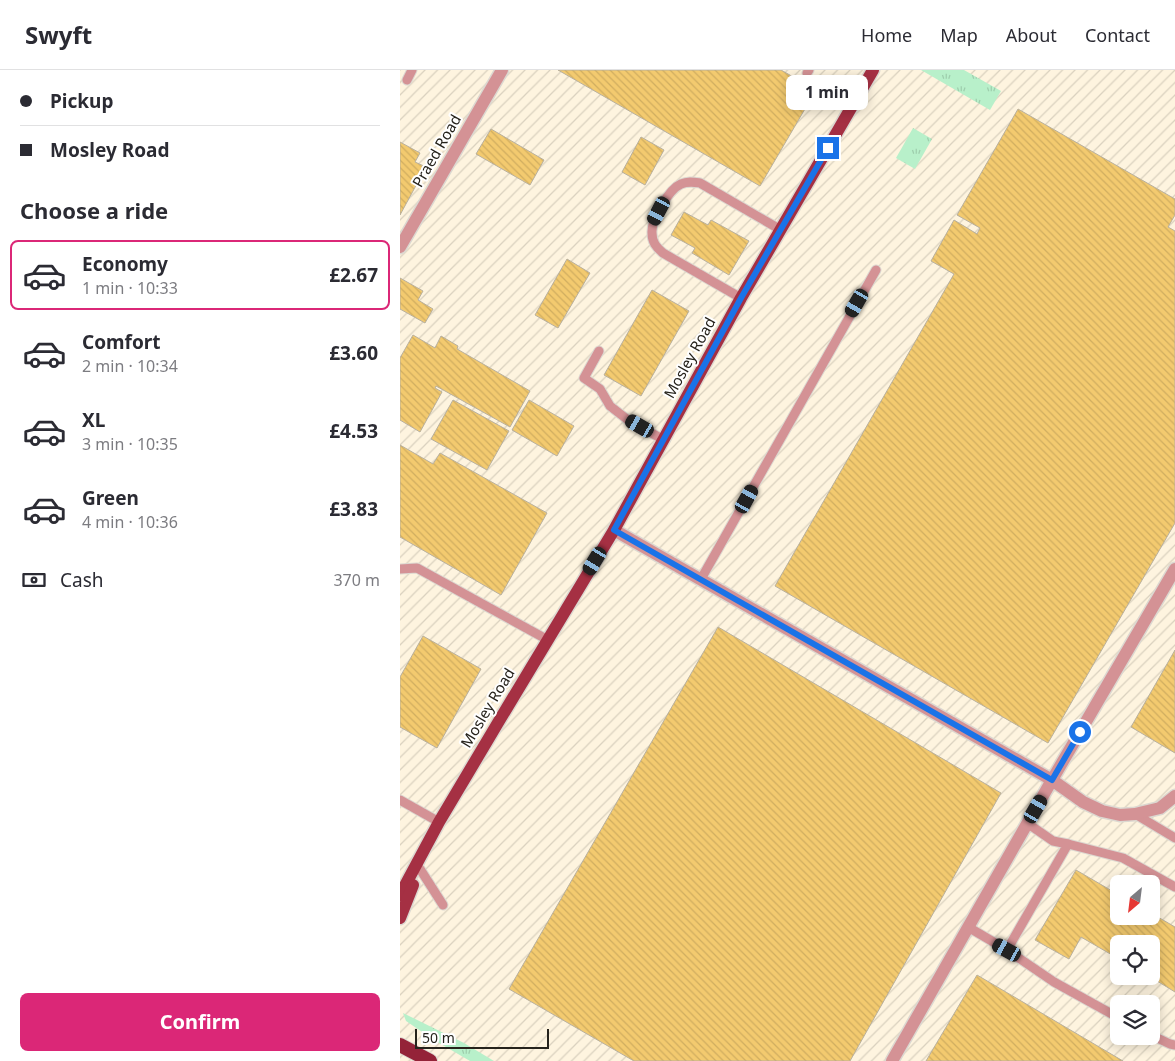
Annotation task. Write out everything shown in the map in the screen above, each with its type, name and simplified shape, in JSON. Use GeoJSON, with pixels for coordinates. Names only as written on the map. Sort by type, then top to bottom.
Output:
{"type":"FeatureCollection","features":[{"type":"Feature","properties":{"kind":"highway"},"geometry":{"type":"LineString","coordinates":[[400,1045],[430,1061]]}},
{"type":"Feature","properties":{"kind":"main road","name":"Mosley Road"},"geometry":{"type":"LineString","coordinates":[[400,895],[439,822],[614,530],[741,298],[873,70]]}},
{"type":"Feature","properties":{"kind":"main road"},"geometry":{"type":"LineString","coordinates":[[400,918],[420,869],[422,852]]}},
{"type":"Feature","properties":{"kind":"main road"},"geometry":{"type":"LineString","coordinates":[[400,1040],[415,1052]]}},
{"type":"Feature","properties":{"kind":"street","name":"Praed Road"},"geometry":{"type":"LineString","coordinates":[[400,247],[502,70]]}},
{"type":"Feature","properties":{"kind":"street"},"geometry":{"type":"LineString","coordinates":[[614,530],[1052,780],[1083,802],[1102,811],[1120,815],[1135,814],[1160,808],[1175,796]]}},
{"type":"Feature","properties":{"kind":"street"},"geometry":{"type":"LineString","coordinates":[[892,1061],[1175,569]]}},
{"type":"Feature","properties":{"kind":"lane"},"geometry":{"type":"LineString","coordinates":[[407,80],[412,70]]}},
{"type":"Feature","properties":{"kind":"lane"},"geometry":{"type":"LineString","coordinates":[[741,298],[656,248],[653,240],[653,224],[666,199],[680,184],[690,181],[700,183],[781,230]]}},
{"type":"Feature","properties":{"kind":"lane"},"geometry":{"type":"LineString","coordinates":[[701,579],[876,270]]}},
{"type":"Feature","properties":{"kind":"lane"},"geometry":{"type":"LineString","coordinates":[[599,351],[584,378],[600,389],[610,406],[628,420],[664,440]]}},
{"type":"Feature","properties":{"kind":"lane"},"geometry":{"type":"LineString","coordinates":[[400,569],[418,568],[548,640]]}},
{"type":"Feature","properties":{"kind":"lane"},"geometry":{"type":"LineString","coordinates":[[400,800],[439,822]]}},
{"type":"Feature","properties":{"kind":"lane"},"geometry":{"type":"LineString","coordinates":[[1135,814],[1175,838]]}},
{"type":"Feature","properties":{"kind":"lane"},"geometry":{"type":"LineString","coordinates":[[1028,824],[1053,841],[1123,858],[1175,887]]}},
{"type":"Feature","properties":{"kind":"lane"},"geometry":{"type":"LineString","coordinates":[[1007,950],[1068,844]]}},
{"type":"Feature","properties":{"kind":"lane"},"geometry":{"type":"LineString","coordinates":[[420,869],[443,905]]}},
{"type":"Feature","properties":{"kind":"lane"},"geometry":{"type":"LineString","coordinates":[[968,927],[1007,950],[1054,982],[1110,1013]]}},
{"type":"Feature","properties":{"kind":"lane"},"geometry":{"type":"LineString","coordinates":[[1160,1039],[1175,1045]]}},
{"type":"Feature","properties":{"kind":"shaded area"},"geometry":{"type":"Polygon","coordinates":[[[400,70],[1175,70],[1175,1061],[400,1061],[400,70]]]}},
{"type":"Feature","properties":{"kind":"green space"},"geometry":{"type":"Polygon","coordinates":[[[921,70],[964,70],[1001,91],[990,110],[921,70]]]}},
{"type":"Feature","properties":{"kind":"green space"},"geometry":{"type":"Polygon","coordinates":[[[913,128],[932,139],[915,169],[896,158],[913,128]]]}},
{"type":"Feature","properties":{"kind":"green space"},"geometry":{"type":"Polygon","coordinates":[[[403,1013],[464,1043],[494,1061],[470,1061],[406,1021],[403,1013]]]}},
{"type":"Feature","properties":{"kind":"building"},"geometry":{"type":"Polygon","coordinates":[[[558,70],[781,70],[816,90],[760,186],[558,70]]]}},
{"type":"Feature","properties":{"kind":"building"},"geometry":{"type":"Polygon","coordinates":[[[1018,109],[1175,199],[1175,215],[1168,227],[1175,231],[1175,523],[1048,743],[775,586],[954,274],[931,261],[954,220],[977,234],[980,228],[957,215],[1018,109]]]}},
{"type":"Feature","properties":{"kind":"building"},"geometry":{"type":"Polygon","coordinates":[[[491,129],[544,160],[530,185],[476,154],[491,129]]]}},
{"type":"Feature","properties":{"kind":"building"},"geometry":{"type":"Polygon","coordinates":[[[641,137],[664,150],[645,185],[622,172],[641,137]]]}},
{"type":"Feature","properties":{"kind":"building"},"geometry":{"type":"Polygon","coordinates":[[[400,142],[420,153],[415,162],[426,167],[400,215],[400,142]]]}},
{"type":"Feature","properties":{"kind":"building"},"geometry":{"type":"Polygon","coordinates":[[[684,212],[708,225],[711,220],[749,241],[729,275],[692,253],[695,248],[671,235],[684,212]]]}},
{"type":"Feature","properties":{"kind":"building"},"geometry":{"type":"Polygon","coordinates":[[[567,259],[590,273],[558,328],[535,315],[567,259]]]}},
{"type":"Feature","properties":{"kind":"building"},"geometry":{"type":"Polygon","coordinates":[[[400,278],[423,291],[418,300],[433,309],[425,323],[400,309],[400,278]]]}},
{"type":"Feature","properties":{"kind":"building"},"geometry":{"type":"Polygon","coordinates":[[[652,290],[689,311],[641,396],[604,375],[652,290]]]}},
{"type":"Feature","properties":{"kind":"building"},"geometry":{"type":"Polygon","coordinates":[[[413,335],[435,348],[441,336],[458,346],[457,349],[530,391],[510,427],[436,386],[435,388],[442,392],[420,432],[400,420],[400,358],[413,335]]]}},
{"type":"Feature","properties":{"kind":"building"},"geometry":{"type":"Polygon","coordinates":[[[453,400],[509,431],[487,470],[431,439],[453,400]]]}},
{"type":"Feature","properties":{"kind":"building"},"geometry":{"type":"Polygon","coordinates":[[[529,400],[574,426],[557,456],[512,430],[529,400]]]}},
{"type":"Feature","properties":{"kind":"building"},"geometry":{"type":"Polygon","coordinates":[[[400,445],[433,464],[440,453],[547,513],[501,595],[400,537],[400,445]]]}},
{"type":"Feature","properties":{"kind":"building"},"geometry":{"type":"Polygon","coordinates":[[[718,627],[1001,793],[850,1061],[634,1061],[509,989],[718,627]]]}},
{"type":"Feature","properties":{"kind":"building"},"geometry":{"type":"Polygon","coordinates":[[[423,636],[481,669],[437,748],[400,727],[400,677],[423,636]]]}},
{"type":"Feature","properties":{"kind":"building"},"geometry":{"type":"Polygon","coordinates":[[[1175,650],[1175,753],[1131,727],[1175,650]]]}},
{"type":"Feature","properties":{"kind":"building"},"geometry":{"type":"Polygon","coordinates":[[[1076,870],[1110,890],[1110,925],[1160,925],[1160,918],[1175,927],[1175,992],[1160,983],[1160,935],[1110,935],[1110,954],[1081,937],[1069,959],[1035,940],[1076,870]]]}},
{"type":"Feature","properties":{"kind":"building"},"geometry":{"type":"Polygon","coordinates":[[[977,975],[1123,1061],[926,1061],[977,975]]]}},
{"type":"Feature","properties":{"kind":"route"},"geometry":{"type":"LineString","coordinates":[[828,148],[741,298],[614,530],[1052,780],[1080,732]]}}]}
